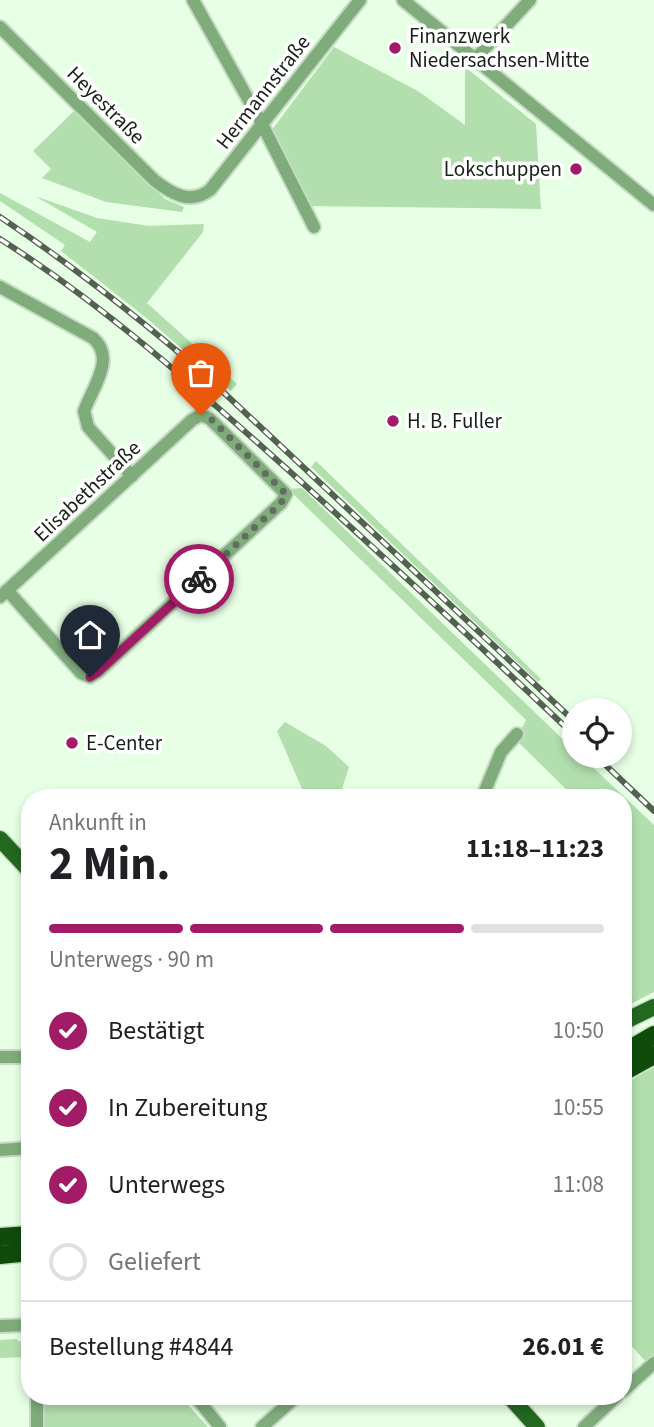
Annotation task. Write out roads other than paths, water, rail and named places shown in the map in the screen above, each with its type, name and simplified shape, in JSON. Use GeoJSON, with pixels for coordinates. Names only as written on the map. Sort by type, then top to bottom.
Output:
{"type":"FeatureCollection","features":[{"type":"Feature","properties":{"kind":"highway"},"geometry":{"type":"LineString","coordinates":[[632,1048],[654,1035]]}},
{"type":"Feature","properties":{"kind":"highway"},"geometry":{"type":"LineString","coordinates":[[632,1067],[654,1055]]}},
{"type":"Feature","properties":{"kind":"highway"},"geometry":{"type":"LineString","coordinates":[[0,1237],[21,1236]]}},
{"type":"Feature","properties":{"kind":"highway"},"geometry":{"type":"LineString","coordinates":[[0,1255],[21,1253]]}},
{"type":"Feature","properties":{"kind":"main road"},"geometry":{"type":"LineString","coordinates":[[0,839],[21,862]]}},
{"type":"Feature","properties":{"kind":"main road"},"geometry":{"type":"LineString","coordinates":[[632,1018],[654,1007]]}},
{"type":"Feature","properties":{"kind":"main road"},"geometry":{"type":"LineString","coordinates":[[0,1246],[21,1244]]}},
{"type":"Feature","properties":{"kind":"main road"},"geometry":{"type":"LineString","coordinates":[[517,1405],[537,1427]]}},
{"type":"Feature","properties":{"kind":"street"},"geometry":{"type":"LineString","coordinates":[[193,0],[262,124],[314,227]]}},
{"type":"Feature","properties":{"kind":"street","name":"Hermannstraße"},"geometry":{"type":"LineString","coordinates":[[191,199],[202,197],[210,190],[360,0]]}},
{"type":"Feature","properties":{"kind":"street"},"geometry":{"type":"LineString","coordinates":[[403,0],[654,205]]}},
{"type":"Feature","properties":{"kind":"street"},"geometry":{"type":"LineString","coordinates":[[476,58],[530,0]]}},
{"type":"Feature","properties":{"kind":"street","name":"Heyestraße"},"geometry":{"type":"LineString","coordinates":[[0,27],[154,180],[178,196],[191,199]]}},
{"type":"Feature","properties":{"kind":"street"},"geometry":{"type":"LineString","coordinates":[[0,287],[101,345],[104,352],[103,365],[83,411],[84,418],[88,427],[132,476]]}},
{"type":"Feature","properties":{"kind":"street","name":"Elisabethstraße"},"geometry":{"type":"LineString","coordinates":[[201,415],[210,418],[286,494],[281,503],[90,677],[81,673],[4,594],[132,476],[192,420],[201,415]]}},
{"type":"Feature","properties":{"kind":"street"},"geometry":{"type":"LineString","coordinates":[[486,789],[502,752],[517,734]]}},
{"type":"Feature","properties":{"kind":"street"},"geometry":{"type":"LineString","coordinates":[[0,1058],[21,1058]]}},
{"type":"Feature","properties":{"kind":"street"},"geometry":{"type":"LineString","coordinates":[[0,1150],[21,1149]]}},
{"type":"Feature","properties":{"kind":"street"},"geometry":{"type":"LineString","coordinates":[[0,1326],[21,1325]]}},
{"type":"Feature","properties":{"kind":"street"},"geometry":{"type":"LineString","coordinates":[[632,1383],[654,1363]]}},
{"type":"Feature","properties":{"kind":"street"},"geometry":{"type":"LineString","coordinates":[[37,1405],[37,1427]]}},
{"type":"Feature","properties":{"kind":"street"},"geometry":{"type":"LineString","coordinates":[[202,1405],[220,1427]]}},
{"type":"Feature","properties":{"kind":"street"},"geometry":{"type":"LineString","coordinates":[[262,1427],[287,1405]]}},
{"type":"Feature","properties":{"kind":"street"},"geometry":{"type":"LineString","coordinates":[[584,1427],[607,1405]]}},
{"type":"Feature","properties":{"kind":"railway"},"geometry":{"type":"LineString","coordinates":[[0,217],[105,292],[204,374],[562,710]]}},
{"type":"Feature","properties":{"kind":"railway"},"geometry":{"type":"LineString","coordinates":[[0,239],[76,291],[182,377],[359,534],[562,724]]}},
{"type":"Feature","properties":{"kind":"railway"},"geometry":{"type":"LineString","coordinates":[[609,768],[631,789]]}},
{"type":"Feature","properties":{"kind":"railway"},"geometry":{"type":"LineString","coordinates":[[632,790],[654,811]]}},
{"type":"Feature","properties":{"kind":"place","name":"Finanzwerk Niedersachsen-Mitte"},"geometry":{"type":"Point","coordinates":[395,48]}},
{"type":"Feature","properties":{"kind":"place","name":"Lokschuppen"},"geometry":{"type":"Point","coordinates":[576,169]}},
{"type":"Feature","properties":{"kind":"place","name":"H. B. Fuller"},"geometry":{"type":"Point","coordinates":[393,421]}},
{"type":"Feature","properties":{"kind":"place","name":"E-Center"},"geometry":{"type":"Point","coordinates":[72,743]}}]}
